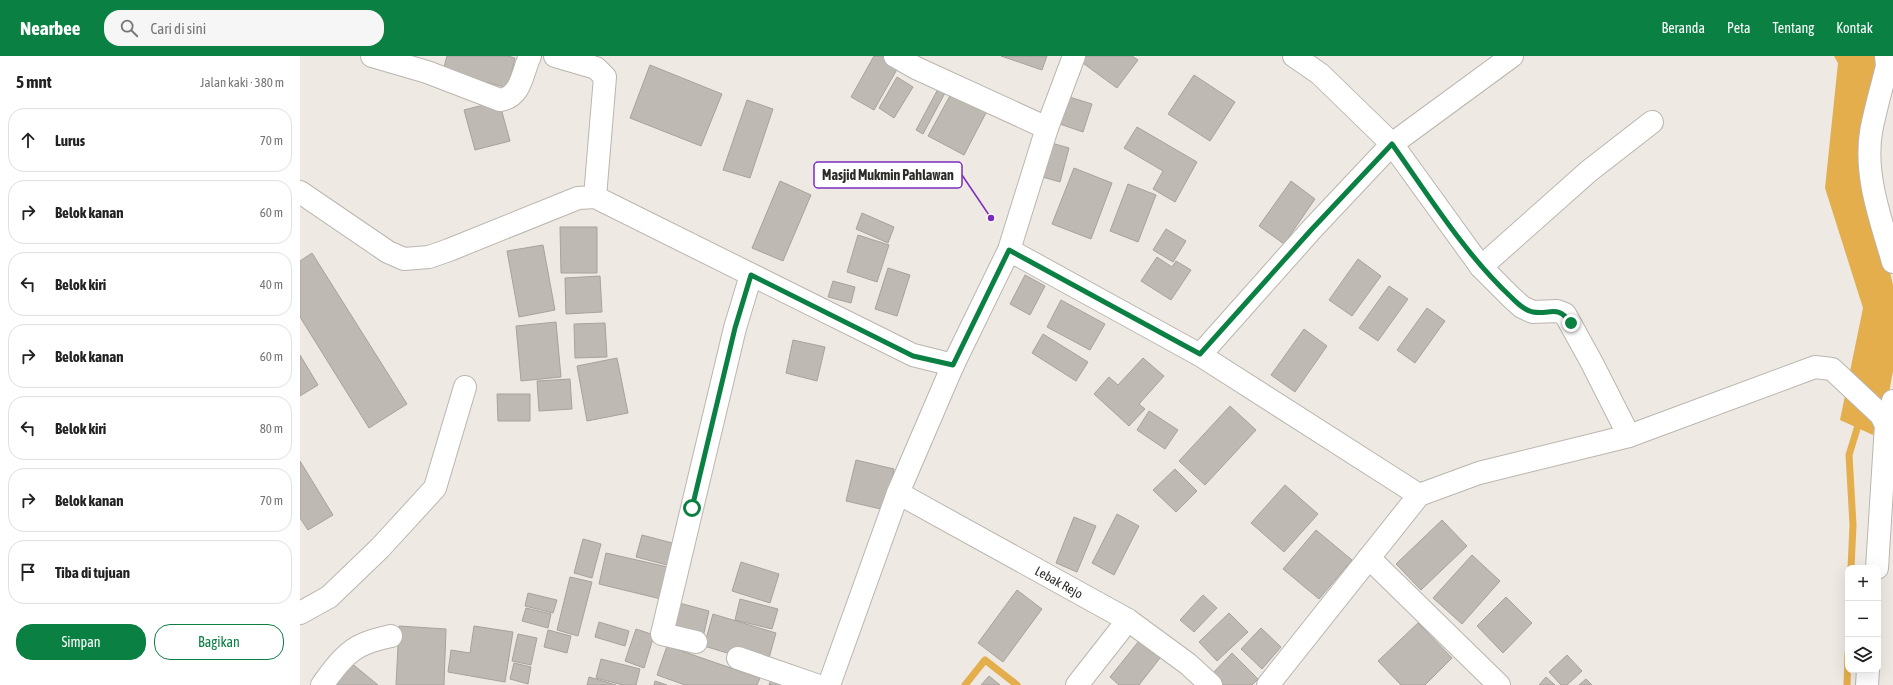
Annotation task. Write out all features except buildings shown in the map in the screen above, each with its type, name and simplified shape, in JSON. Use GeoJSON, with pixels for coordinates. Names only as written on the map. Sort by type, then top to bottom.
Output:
{"type":"FeatureCollection","features":[{"type":"Feature","properties":{"kind":"street"},"geometry":{"type":"LineString","coordinates":[[375,56],[427,72],[500,100],[508,98],[517,91],[529,57]]}},
{"type":"Feature","properties":{"kind":"street"},"geometry":{"type":"LineString","coordinates":[[555,56],[596,68],[605,77],[595,197]]}},
{"type":"Feature","properties":{"kind":"street"},"geometry":{"type":"LineString","coordinates":[[895,56],[916,68],[1047,128]]}},
{"type":"Feature","properties":{"kind":"street"},"geometry":{"type":"LineString","coordinates":[[829,685],[898,493],[953,365],[1009,250],[1047,128],[1074,56]]}},
{"type":"Feature","properties":{"kind":"street"},"geometry":{"type":"LineString","coordinates":[[1294,56],[1320,74],[1392,144],[1481,267],[1522,307],[1533,312],[1558,311],[1565,314],[1629,436]]}},
{"type":"Feature","properties":{"kind":"street"},"geometry":{"type":"LineString","coordinates":[[1200,354],[1312,229],[1392,144],[1512,56]]}},
{"type":"Feature","properties":{"kind":"street"},"geometry":{"type":"LineString","coordinates":[[1886,56],[1887,66],[1871,132],[1870,166],[1874,195],[1893,262]]}},
{"type":"Feature","properties":{"kind":"street"},"geometry":{"type":"LineString","coordinates":[[1481,267],[1588,171],[1652,122]]}},
{"type":"Feature","properties":{"kind":"street"},"geometry":{"type":"LineString","coordinates":[[300,192],[388,252],[404,259],[429,256],[449,250],[578,198],[595,197],[913,356],[953,365]]}},
{"type":"Feature","properties":{"kind":"street"},"geometry":{"type":"LineString","coordinates":[[1009,250],[1200,354],[1419,496]]}},
{"type":"Feature","properties":{"kind":"street"},"geometry":{"type":"LineString","coordinates":[[696,642],[662,634],[735,328],[751,275]]}},
{"type":"Feature","properties":{"kind":"street"},"geometry":{"type":"LineString","coordinates":[[1268,685],[1419,496],[1479,473],[1629,436],[1808,369],[1822,367],[1832,369],[1888,418],[1877,565]]}},
{"type":"Feature","properties":{"kind":"street"},"geometry":{"type":"LineString","coordinates":[[300,613],[329,597],[380,548],[435,488],[465,387]]}},
{"type":"Feature","properties":{"kind":"street","name":"Lebak Rejo"},"geometry":{"type":"LineString","coordinates":[[898,493],[1128,620],[1188,664],[1211,685]]}},
{"type":"Feature","properties":{"kind":"street"},"geometry":{"type":"LineString","coordinates":[[1369,558],[1499,685]]}},
{"type":"Feature","properties":{"kind":"street"},"geometry":{"type":"LineString","coordinates":[[1077,685],[1128,620]]}},
{"type":"Feature","properties":{"kind":"street"},"geometry":{"type":"LineString","coordinates":[[322,685],[346,656],[363,644],[391,636]]}},
{"type":"Feature","properties":{"kind":"street"},"geometry":{"type":"LineString","coordinates":[[738,658],[816,685]]}},
{"type":"Feature","properties":{"kind":"street"},"geometry":{"type":"LineString","coordinates":[[1867,685],[1868,673]]}},
{"type":"Feature","properties":{"kind":"shaded area"},"geometry":{"type":"Polygon","coordinates":[[[1834,56],[1876,56],[1882,70],[1868,178],[1893,285],[1893,371],[1889,393],[1873,435],[1840,420],[1863,308],[1825,188],[1838,63],[1834,56]]]}},
{"type":"Feature","properties":{"kind":"waterway"},"geometry":{"type":"LineString","coordinates":[[1851,565],[1853,525],[1849,455],[1860,419]]}},
{"type":"Feature","properties":{"kind":"waterway"},"geometry":{"type":"LineString","coordinates":[[965,685],[985,660],[1017,685]]}},
{"type":"Feature","properties":{"kind":"waterway"},"geometry":{"type":"LineString","coordinates":[[1847,673],[1847,685]]}},
{"type":"Feature","properties":{"kind":"place","name":"Masjid Mukmin Pahlawan"},"geometry":{"type":"Point","coordinates":[991,218]}},
{"type":"Feature","properties":{"kind":"route"},"geometry":{"type":"LineString","coordinates":[[692,508],[735,328],[751,275],[913,356],[953,365],[1009,250],[1200,354],[1312,229],[1392,144],[1481,267],[1522,307],[1533,312],[1558,311],[1565,314],[1571,323]]}}]}
